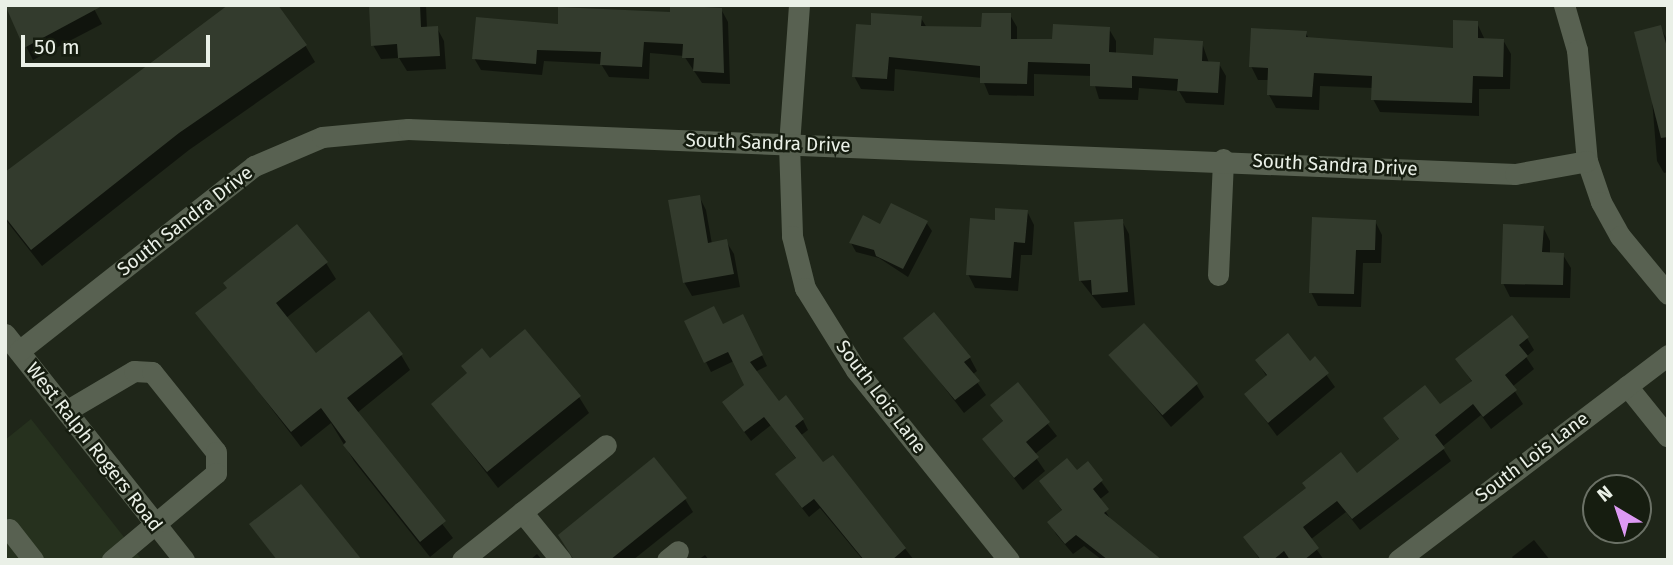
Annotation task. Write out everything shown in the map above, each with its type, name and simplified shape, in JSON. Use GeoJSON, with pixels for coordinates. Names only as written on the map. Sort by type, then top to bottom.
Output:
{"type":"FeatureCollection","features":[{"type":"Feature","properties":{"kind":"street","name":"South Lois Lane"},"geometry":{"type":"LineString","coordinates":[[799,5],[789,144],[792,236],[805,288],[856,370],[1009,560]]}},
{"type":"Feature","properties":{"kind":"street"},"geometry":{"type":"LineString","coordinates":[[1564,5],[1577,50],[1587,161],[1601,202],[1620,236],[1668,294]]}},
{"type":"Feature","properties":{"kind":"street","name":"South Sandra Drive"},"geometry":{"type":"LineString","coordinates":[[19,351],[254,166],[323,137],[408,129],[1223,159],[1515,174],[1587,161]]}},
{"type":"Feature","properties":{"kind":"street"},"geometry":{"type":"LineString","coordinates":[[1218,275],[1223,159]]}},
{"type":"Feature","properties":{"kind":"street","name":"West Ralph Rogers Road"},"geometry":{"type":"LineString","coordinates":[[5,334],[184,560]]}},
{"type":"Feature","properties":{"kind":"street","name":"South Lois Lane"},"geometry":{"type":"LineString","coordinates":[[1398,560],[1668,355]]}},
{"type":"Feature","properties":{"kind":"street"},"geometry":{"type":"LineString","coordinates":[[66,411],[134,371],[152,372],[216,452],[216,473],[112,560]]}},
{"type":"Feature","properties":{"kind":"street"},"geometry":{"type":"LineString","coordinates":[[1627,386],[1668,437]]}},
{"type":"Feature","properties":{"kind":"street"},"geometry":{"type":"LineString","coordinates":[[462,560],[606,445]]}},
{"type":"Feature","properties":{"kind":"street"},"geometry":{"type":"LineString","coordinates":[[522,512],[561,560]]}},
{"type":"Feature","properties":{"kind":"street"},"geometry":{"type":"LineString","coordinates":[[9,529],[33,560]]}},
{"type":"Feature","properties":{"kind":"shaded area"},"geometry":{"type":"Polygon","coordinates":[[[31,419],[142,560],[5,560],[5,440],[31,419]]]}},
{"type":"Feature","properties":{"kind":"building"},"geometry":{"type":"Polygon","coordinates":[[[5,5],[104,5],[24,48],[5,5]]]}},
{"type":"Feature","properties":{"kind":"building"},"geometry":{"type":"Polygon","coordinates":[[[228,5],[278,5],[307,45],[179,133],[31,250],[5,217],[5,172],[228,5]]]}},
{"type":"Feature","properties":{"kind":"building"},"geometry":{"type":"Polygon","coordinates":[[[369,5],[420,5],[421,27],[438,26],[440,56],[398,58],[397,44],[371,46],[369,5]]]}},
{"type":"Feature","properties":{"kind":"building"},"geometry":{"type":"Polygon","coordinates":[[[670,5],[722,8],[724,73],[693,71],[694,58],[682,58],[683,44],[644,42],[642,67],[600,65],[601,52],[537,50],[536,64],[472,59],[476,17],[558,24],[558,7],[670,12],[670,5]]]}},
{"type":"Feature","properties":{"kind":"building"},"geometry":{"type":"Polygon","coordinates":[[[871,13],[922,16],[921,26],[981,27],[982,13],[1011,13],[1011,39],[1052,39],[1053,24],[1110,27],[1109,52],[1153,55],[1154,38],[1203,41],[1202,61],[1220,62],[1218,93],[1177,91],[1178,79],[1132,76],[1132,88],[1090,86],[1090,64],[1028,62],[1027,84],[980,83],[980,66],[889,57],[887,79],[852,77],[856,24],[871,25],[871,13]]]}},
{"type":"Feature","properties":{"kind":"building"},"geometry":{"type":"Polygon","coordinates":[[[1453,20],[1478,21],[1478,38],[1504,39],[1503,77],[1473,76],[1472,103],[1371,100],[1372,76],[1314,73],[1312,97],[1267,95],[1268,68],[1249,67],[1251,28],[1307,31],[1306,37],[1453,48],[1453,20]]]}},
{"type":"Feature","properties":{"kind":"building"},"geometry":{"type":"Polygon","coordinates":[[[1661,25],[1668,51],[1668,137],[1661,138],[1634,32],[1661,25]]]}},
{"type":"Feature","properties":{"kind":"building"},"geometry":{"type":"Polygon","coordinates":[[[700,195],[708,243],[727,239],[734,274],[683,283],[668,200],[700,195]]]}},
{"type":"Feature","properties":{"kind":"building"},"geometry":{"type":"Polygon","coordinates":[[[891,203],[928,221],[903,269],[876,256],[874,250],[849,243],[863,215],[880,224],[891,203]]]}},
{"type":"Feature","properties":{"kind":"building"},"geometry":{"type":"Polygon","coordinates":[[[995,208],[1028,210],[1025,243],[1014,242],[1011,278],[966,275],[970,218],[995,220],[995,208]]]}},
{"type":"Feature","properties":{"kind":"building"},"geometry":{"type":"Polygon","coordinates":[[[1312,217],[1376,220],[1375,250],[1356,250],[1354,294],[1309,293],[1312,217]]]}},
{"type":"Feature","properties":{"kind":"building"},"geometry":{"type":"Polygon","coordinates":[[[1123,219],[1128,292],[1092,295],[1091,280],[1079,281],[1074,222],[1123,219]]]}},
{"type":"Feature","properties":{"kind":"building"},"geometry":{"type":"Polygon","coordinates":[[[297,224],[328,262],[276,303],[316,353],[369,311],[403,354],[347,398],[446,521],[420,542],[343,445],[346,442],[321,408],[291,432],[195,313],[227,288],[223,283],[297,224]]]}},
{"type":"Feature","properties":{"kind":"building"},"geometry":{"type":"Polygon","coordinates":[[[1503,224],[1544,226],[1542,252],[1564,253],[1563,285],[1501,284],[1503,224]]]}},
{"type":"Feature","properties":{"kind":"building"},"geometry":{"type":"Polygon","coordinates":[[[714,306],[723,324],[743,314],[763,355],[750,362],[779,401],[786,395],[804,419],[795,426],[823,462],[833,455],[906,548],[892,560],[864,560],[814,499],[802,508],[775,474],[796,458],[764,417],[744,432],[722,402],[744,385],[728,352],[704,363],[684,321],[714,306]]]}},
{"type":"Feature","properties":{"kind":"building"},"geometry":{"type":"Polygon","coordinates":[[[934,312],[971,357],[964,362],[980,381],[955,400],[903,338],[934,312]]]}},
{"type":"Feature","properties":{"kind":"building"},"geometry":{"type":"Polygon","coordinates":[[[1512,315],[1529,337],[1519,345],[1528,356],[1505,375],[1517,390],[1483,417],[1473,404],[1435,435],[1445,448],[1352,519],[1337,501],[1303,527],[1319,548],[1304,560],[1290,560],[1284,551],[1273,560],[1261,560],[1243,537],[1306,488],[1302,483],[1341,452],[1357,473],[1399,439],[1383,418],[1425,385],[1440,404],[1472,381],[1455,359],[1512,315]]]}},
{"type":"Feature","properties":{"kind":"building"},"geometry":{"type":"Polygon","coordinates":[[[1144,323],[1198,383],[1163,415],[1108,355],[1144,323]]]}},
{"type":"Feature","properties":{"kind":"building"},"geometry":{"type":"Polygon","coordinates":[[[525,329],[581,396],[487,472],[431,404],[467,373],[461,366],[482,348],[490,358],[525,329]]]}},
{"type":"Feature","properties":{"kind":"building"},"geometry":{"type":"Polygon","coordinates":[[[1288,333],[1310,361],[1315,356],[1329,373],[1268,423],[1244,394],[1267,375],[1255,360],[1288,333]]]}},
{"type":"Feature","properties":{"kind":"building"},"geometry":{"type":"Polygon","coordinates":[[[1018,382],[1050,422],[1026,442],[1039,457],[1014,478],[982,439],[1003,421],[990,405],[1018,382]]]}},
{"type":"Feature","properties":{"kind":"building"},"geometry":{"type":"Polygon","coordinates":[[[654,457],[687,498],[610,560],[574,560],[558,535],[654,457]]]}},
{"type":"Feature","properties":{"kind":"building"},"geometry":{"type":"Polygon","coordinates":[[[1067,458],[1077,470],[1088,461],[1103,480],[1093,489],[1109,509],[1104,513],[1162,560],[1108,560],[1076,535],[1065,544],[1047,522],[1062,510],[1039,481],[1067,458]]]}},
{"type":"Feature","properties":{"kind":"building"},"geometry":{"type":"Polygon","coordinates":[[[301,484],[362,560],[277,560],[249,524],[301,484]]]}}]}
